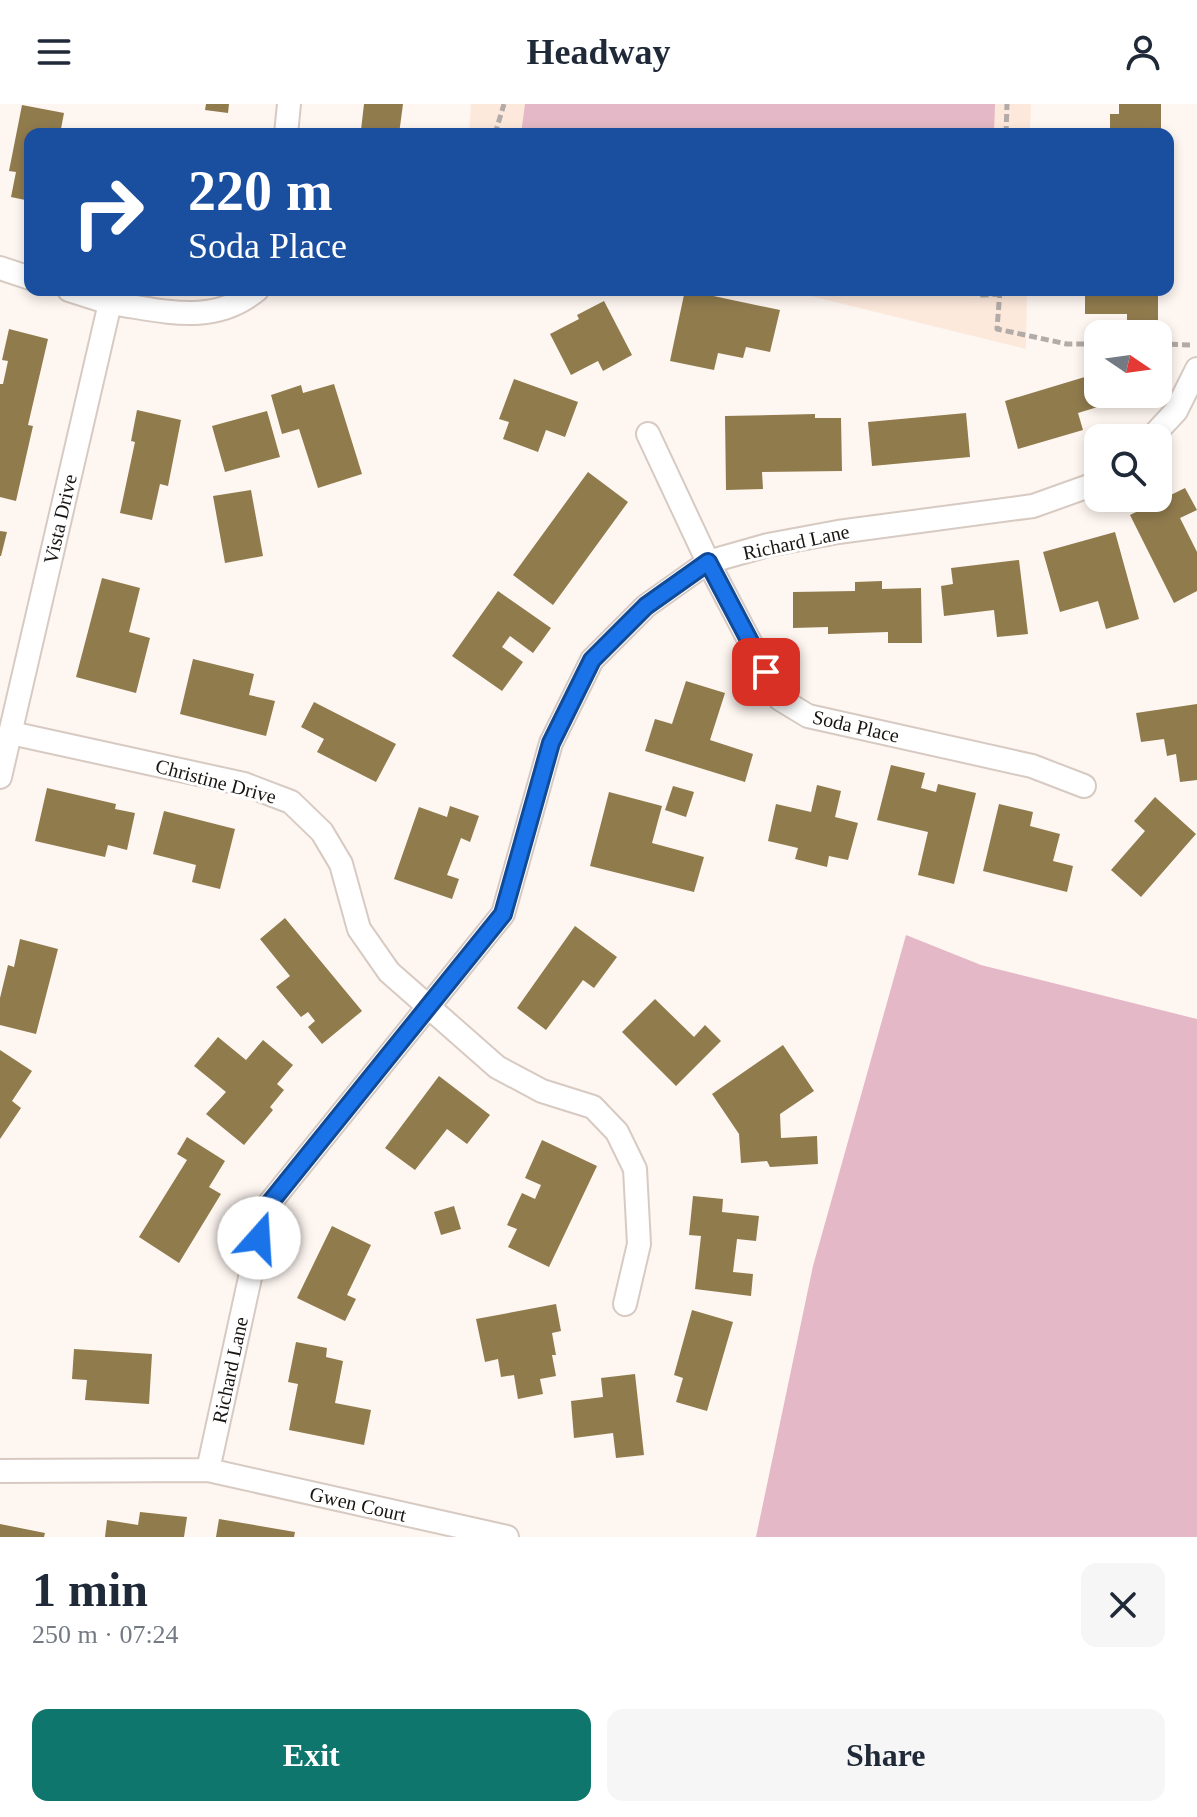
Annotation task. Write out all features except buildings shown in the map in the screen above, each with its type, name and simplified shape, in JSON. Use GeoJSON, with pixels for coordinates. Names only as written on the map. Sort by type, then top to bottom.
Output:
{"type":"FeatureCollection","features":[{"type":"Feature","properties":{"kind":"street"},"geometry":{"type":"LineString","coordinates":[[287,128],[289,104]]}},
{"type":"Feature","properties":{"kind":"street"},"geometry":{"type":"LineString","coordinates":[[0,268],[24,276]]}},
{"type":"Feature","properties":{"kind":"street"},"geometry":{"type":"LineString","coordinates":[[88,296],[110,303],[195,315],[228,309],[248,296]]}},
{"type":"Feature","properties":{"kind":"street","name":"Vista Drive"},"geometry":{"type":"LineString","coordinates":[[0,777],[110,303]]}},
{"type":"Feature","properties":{"kind":"street"},"geometry":{"type":"LineString","coordinates":[[1164,424],[1176,411],[1197,369]]}},
{"type":"Feature","properties":{"kind":"street","name":"Soda Place"},"geometry":{"type":"LineString","coordinates":[[648,434],[708,562],[780,699],[808,716],[1032,766],[1084,786]]}},
{"type":"Feature","properties":{"kind":"street","name":"Richard Lane"},"geometry":{"type":"LineString","coordinates":[[208,1470],[265,1209],[503,914],[551,743],[592,660],[646,606],[708,562],[768,545],[838,532],[1033,506],[1084,488]]}},
{"type":"Feature","properties":{"kind":"street","name":"Christine Drive"},"geometry":{"type":"LineString","coordinates":[[11,733],[244,784],[291,802],[322,832],[341,864],[359,929],[389,972],[497,1067],[542,1091],[593,1107],[617,1132],[635,1169],[639,1244],[625,1304]]}},
{"type":"Feature","properties":{"kind":"street"},"geometry":{"type":"LineString","coordinates":[[0,1471],[208,1470]]}},
{"type":"Feature","properties":{"kind":"street","name":"Gwen Court"},"geometry":{"type":"LineString","coordinates":[[208,1470],[507,1537]]}},
{"type":"Feature","properties":{"kind":"path"},"geometry":{"type":"LineString","coordinates":[[497,128],[504,104]]}},
{"type":"Feature","properties":{"kind":"path"},"geometry":{"type":"LineString","coordinates":[[1006,128],[1007,104]]}},
{"type":"Feature","properties":{"kind":"path"},"geometry":{"type":"LineString","coordinates":[[1000,296],[997,329],[1067,344],[1084,344]]}},
{"type":"Feature","properties":{"kind":"path"},"geometry":{"type":"LineString","coordinates":[[1172,344],[1197,345]]}},
{"type":"Feature","properties":{"kind":"shaded area"},"geometry":{"type":"Polygon","coordinates":[[[471,104],[1031,104],[1030,128],[469,128],[471,104]]]}},
{"type":"Feature","properties":{"kind":"shaded area"},"geometry":{"type":"Polygon","coordinates":[[[525,104],[995,104],[994,128],[522,128],[525,104]]]}},
{"type":"Feature","properties":{"kind":"shaded area"},"geometry":{"type":"Polygon","coordinates":[[[810,296],[1027,296],[1026,349],[810,296]]]}},
{"type":"Feature","properties":{"kind":"shaded area"},"geometry":{"type":"Polygon","coordinates":[[[906,935],[981,965],[1197,1019],[1197,1537],[756,1537],[813,1266],[906,935]]]}},
{"type":"Feature","properties":{"kind":"route"},"geometry":{"type":"LineString","coordinates":[[259,1238],[265,1209],[503,914],[551,743],[592,660],[646,606],[708,562],[766,672]]}}]}
